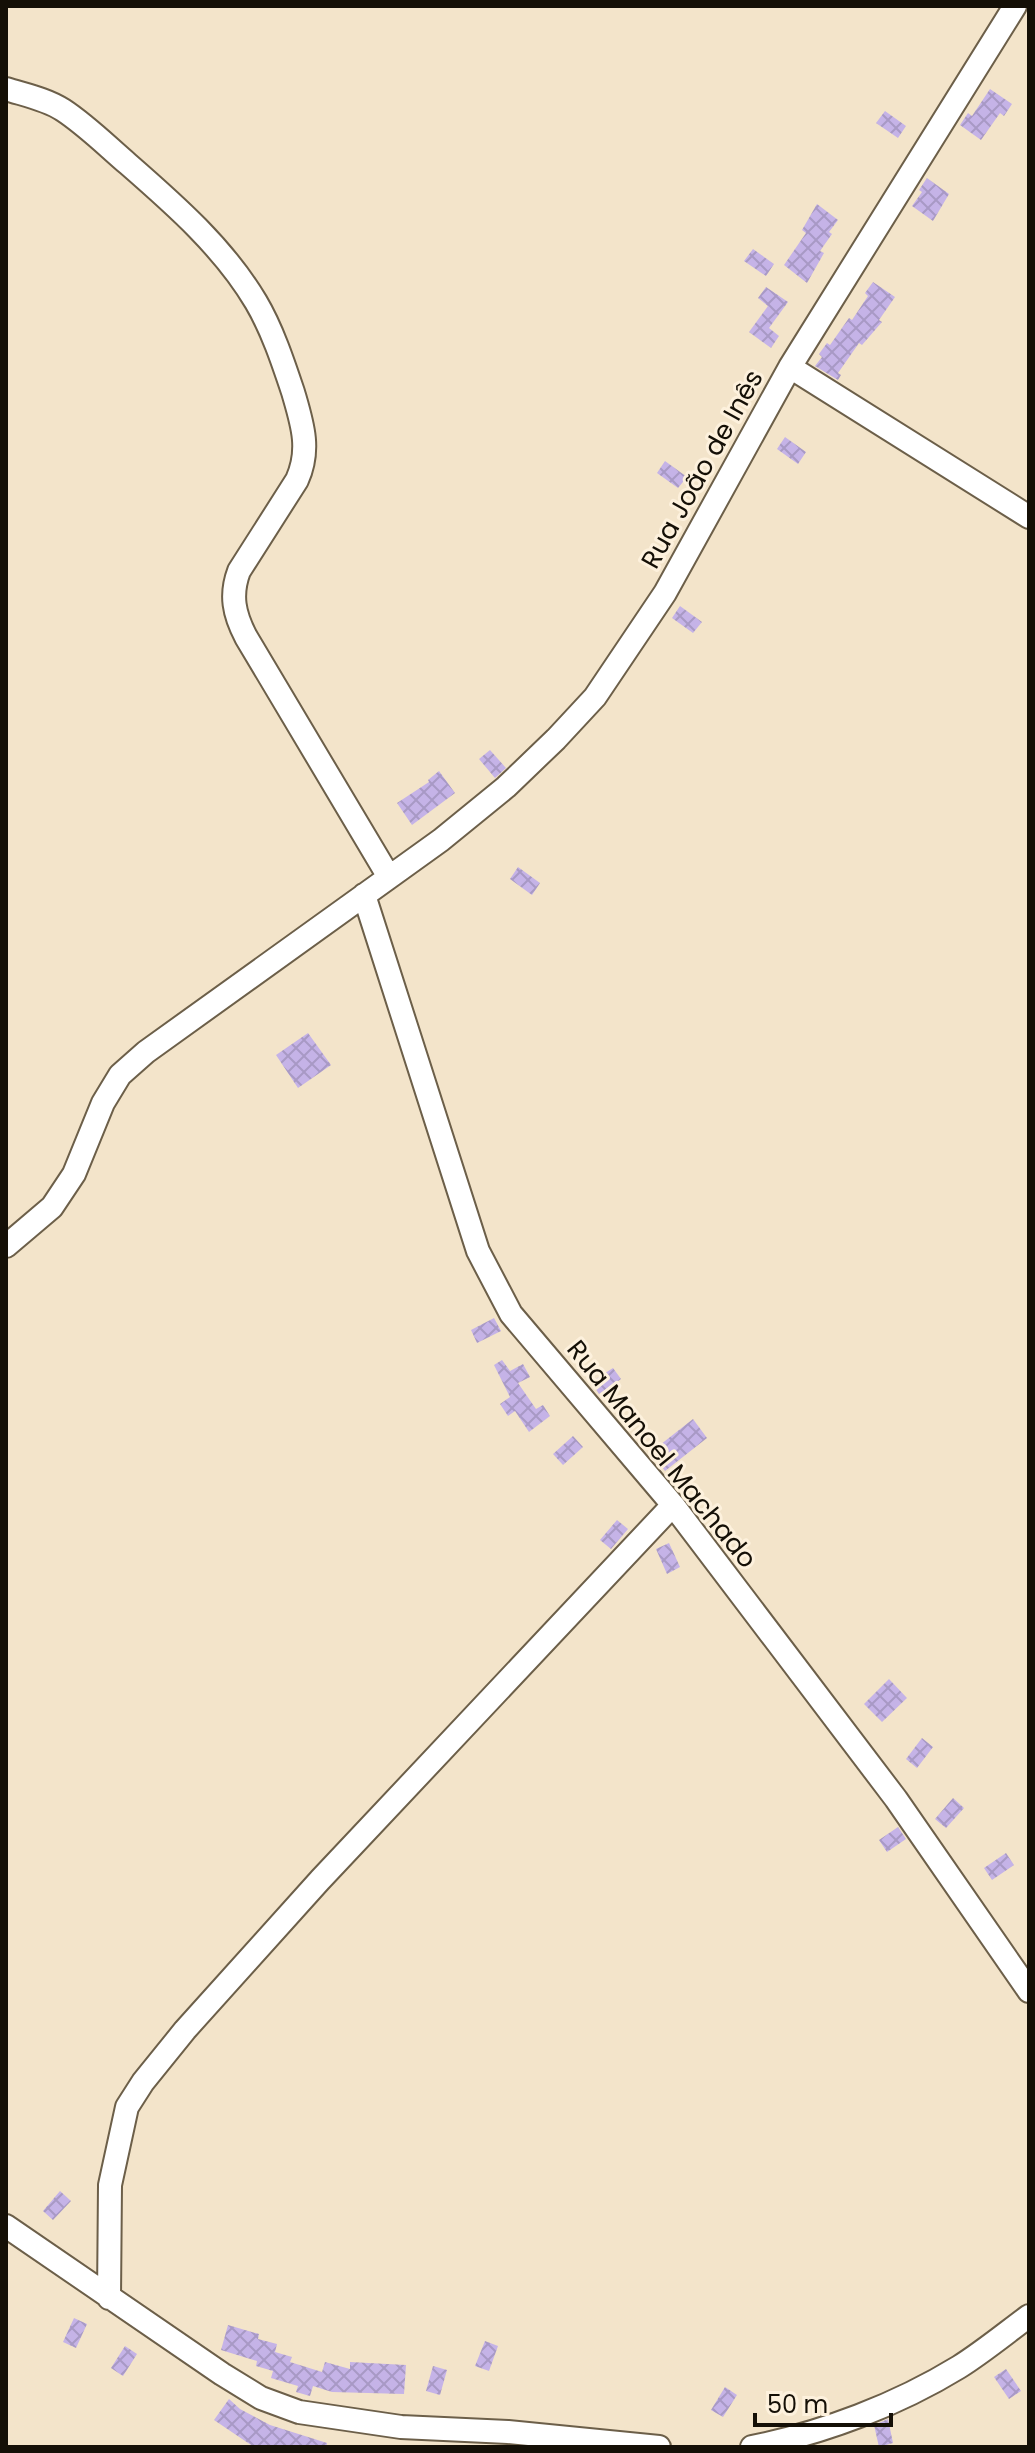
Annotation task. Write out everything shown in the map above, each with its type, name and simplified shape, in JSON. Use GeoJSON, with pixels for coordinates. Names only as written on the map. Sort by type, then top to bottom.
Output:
{"type":"FeatureCollection","features":[{"type":"Feature","properties":{"kind":"street","name":"Rua João de Inês"},"geometry":{"type":"LineString","coordinates":[[6,1246],[52,1207],[74,1174],[103,1103],[120,1075],[146,1052],[441,840],[506,787],[595,697],[665,593],[790,367],[1015,6]]}},
{"type":"Feature","properties":{"kind":"street"},"geometry":{"type":"LineString","coordinates":[[6,89],[50,102],[81,124],[190,220],[238,276],[256,303],[289,381],[303,426],[306,448],[297,480],[239,571],[234,583],[233,603],[246,637],[389,877]]}},
{"type":"Feature","properties":{"kind":"street"},"geometry":{"type":"LineString","coordinates":[[790,367],[1029,517]]}},
{"type":"Feature","properties":{"kind":"street","name":"Rua Manoel Machado"},"geometry":{"type":"LineString","coordinates":[[364,895],[478,1251],[511,1314],[673,1505],[896,1799],[1029,1991]]}},
{"type":"Feature","properties":{"kind":"street"},"geometry":{"type":"LineString","coordinates":[[109,2298],[110,2185],[127,2107],[143,2082],[185,2030],[320,1880],[673,1505]]}},
{"type":"Feature","properties":{"kind":"street"},"geometry":{"type":"LineString","coordinates":[[6,2226],[261,2398],[299,2412],[398,2437],[659,2447]]}},
{"type":"Feature","properties":{"kind":"street"},"geometry":{"type":"LineString","coordinates":[[752,2447],[789,2440],[904,2398],[963,2365],[1029,2316]]}},
{"type":"Feature","properties":{"kind":"building"},"geometry":{"type":"Polygon","coordinates":[[[990,89],[1012,104],[1004,116],[1000,113],[981,140],[960,125],[968,113],[972,116],[990,89]]]}},
{"type":"Feature","properties":{"kind":"building"},"geometry":{"type":"Polygon","coordinates":[[[885,111],[906,126],[898,138],[876,123],[885,111]]]}},
{"type":"Feature","properties":{"kind":"building"},"geometry":{"type":"Polygon","coordinates":[[[927,178],[949,194],[933,221],[912,206],[927,178]]]}},
{"type":"Feature","properties":{"kind":"building"},"geometry":{"type":"Polygon","coordinates":[[[817,204],[838,220],[829,232],[832,234],[820,251],[824,253],[807,283],[784,265],[806,233],[802,230],[817,204]]]}},
{"type":"Feature","properties":{"kind":"building"},"geometry":{"type":"Polygon","coordinates":[[[753,249],[774,264],[766,276],[744,261],[753,249]]]}},
{"type":"Feature","properties":{"kind":"building"},"geometry":{"type":"Polygon","coordinates":[[[873,282],[895,297],[879,320],[882,322],[862,345],[859,343],[838,373],[841,375],[838,380],[815,366],[822,357],[819,354],[827,343],[830,345],[849,318],[852,320],[873,282]]]}},
{"type":"Feature","properties":{"kind":"building"},"geometry":{"type":"Polygon","coordinates":[[[766,287],[788,302],[769,328],[779,336],[771,348],[749,332],[768,306],[758,298],[766,287]]]}},
{"type":"Feature","properties":{"kind":"building"},"geometry":{"type":"Polygon","coordinates":[[[785,437],[806,452],[798,464],[777,449],[785,437]]]}},
{"type":"Feature","properties":{"kind":"building"},"geometry":{"type":"Polygon","coordinates":[[[665,461],[687,477],[678,488],[657,473],[665,461]]]}},
{"type":"Feature","properties":{"kind":"building"},"geometry":{"type":"Polygon","coordinates":[[[680,606],[702,622],[693,633],[672,618],[680,606]]]}},
{"type":"Feature","properties":{"kind":"building"},"geometry":{"type":"Polygon","coordinates":[[[490,750],[506,768],[495,778],[479,759],[490,750]]]}},
{"type":"Feature","properties":{"kind":"building"},"geometry":{"type":"Polygon","coordinates":[[[439,771],[455,793],[412,825],[397,803],[429,782],[439,771]]]}},
{"type":"Feature","properties":{"kind":"building"},"geometry":{"type":"Polygon","coordinates":[[[518,867],[540,883],[532,895],[510,879],[518,867]]]}},
{"type":"Feature","properties":{"kind":"building"},"geometry":{"type":"Polygon","coordinates":[[[308,1033],[331,1065],[298,1088],[276,1055],[308,1033]]]}},
{"type":"Feature","properties":{"kind":"building"},"geometry":{"type":"Polygon","coordinates":[[[494,1318],[501,1331],[477,1343],[471,1330],[494,1318]]]}},
{"type":"Feature","properties":{"kind":"building"},"geometry":{"type":"Polygon","coordinates":[[[502,1360],[510,1371],[523,1364],[530,1377],[518,1383],[536,1409],[543,1405],[550,1416],[529,1432],[515,1411],[508,1416],[500,1404],[510,1397],[494,1365],[502,1360]]]}},
{"type":"Feature","properties":{"kind":"building"},"geometry":{"type":"Polygon","coordinates":[[[613,1368],[621,1379],[599,1394],[591,1382],[613,1368]]]}},
{"type":"Feature","properties":{"kind":"building"},"geometry":{"type":"Polygon","coordinates":[[[693,1419],[707,1438],[665,1471],[651,1452],[693,1419]]]}},
{"type":"Feature","properties":{"kind":"building"},"geometry":{"type":"Polygon","coordinates":[[[573,1436],[583,1447],[563,1465],[553,1454],[573,1436]]]}},
{"type":"Feature","properties":{"kind":"building"},"geometry":{"type":"Polygon","coordinates":[[[617,1520],[628,1529],[611,1549],[600,1540],[617,1520]]]}},
{"type":"Feature","properties":{"kind":"building"},"geometry":{"type":"Polygon","coordinates":[[[669,1543],[680,1567],[667,1574],[656,1549],[669,1543]]]}},
{"type":"Feature","properties":{"kind":"building"},"geometry":{"type":"Polygon","coordinates":[[[889,1679],[907,1698],[882,1722],[864,1704],[889,1679]]]}},
{"type":"Feature","properties":{"kind":"building"},"geometry":{"type":"Polygon","coordinates":[[[922,1738],[933,1747],[917,1768],[906,1759],[922,1738]]]}},
{"type":"Feature","properties":{"kind":"building"},"geometry":{"type":"Polygon","coordinates":[[[953,1798],[964,1808],[946,1828],[935,1819],[953,1798]]]}},
{"type":"Feature","properties":{"kind":"building"},"geometry":{"type":"Polygon","coordinates":[[[898,1827],[906,1839],[887,1852],[879,1840],[898,1827]]]}},
{"type":"Feature","properties":{"kind":"building"},"geometry":{"type":"Polygon","coordinates":[[[1006,1853],[1014,1865],[992,1880],[984,1868],[1006,1853]]]}},
{"type":"Feature","properties":{"kind":"building"},"geometry":{"type":"Polygon","coordinates":[[[60,2191],[71,2201],[53,2220],[43,2211],[60,2191]]]}},
{"type":"Feature","properties":{"kind":"building"},"geometry":{"type":"Polygon","coordinates":[[[74,2318],[87,2324],[76,2348],[63,2342],[74,2318]]]}},
{"type":"Feature","properties":{"kind":"building"},"geometry":{"type":"Polygon","coordinates":[[[228,2325],[259,2334],[258,2339],[277,2344],[275,2352],[292,2357],[290,2362],[322,2372],[325,2362],[350,2369],[350,2362],[406,2365],[404,2394],[332,2392],[313,2386],[310,2396],[296,2392],[298,2386],[271,2378],[273,2371],[256,2366],[257,2361],[221,2350],[228,2325]]]}},
{"type":"Feature","properties":{"kind":"building"},"geometry":{"type":"Polygon","coordinates":[[[485,2341],[498,2346],[489,2371],[475,2366],[485,2341]]]}},
{"type":"Feature","properties":{"kind":"building"},"geometry":{"type":"Polygon","coordinates":[[[125,2346],[137,2354],[123,2376],[111,2368],[125,2346]]]}},
{"type":"Feature","properties":{"kind":"building"},"geometry":{"type":"Polygon","coordinates":[[[433,2366],[447,2370],[440,2395],[426,2391],[433,2366]]]}},
{"type":"Feature","properties":{"kind":"building"},"geometry":{"type":"Polygon","coordinates":[[[1006,2369],[1021,2391],[1009,2399],[994,2377],[1006,2369]]]}},
{"type":"Feature","properties":{"kind":"building"},"geometry":{"type":"Polygon","coordinates":[[[725,2387],[737,2395],[723,2417],[711,2410],[725,2387]]]}},
{"type":"Feature","properties":{"kind":"building"},"geometry":{"type":"Polygon","coordinates":[[[229,2399],[240,2409],[270,2425],[327,2443],[326,2447],[254,2447],[214,2420],[229,2399]]]}},
{"type":"Feature","properties":{"kind":"building"},"geometry":{"type":"Polygon","coordinates":[[[888,2419],[893,2443],[879,2447],[874,2425],[888,2419]]]}}]}
